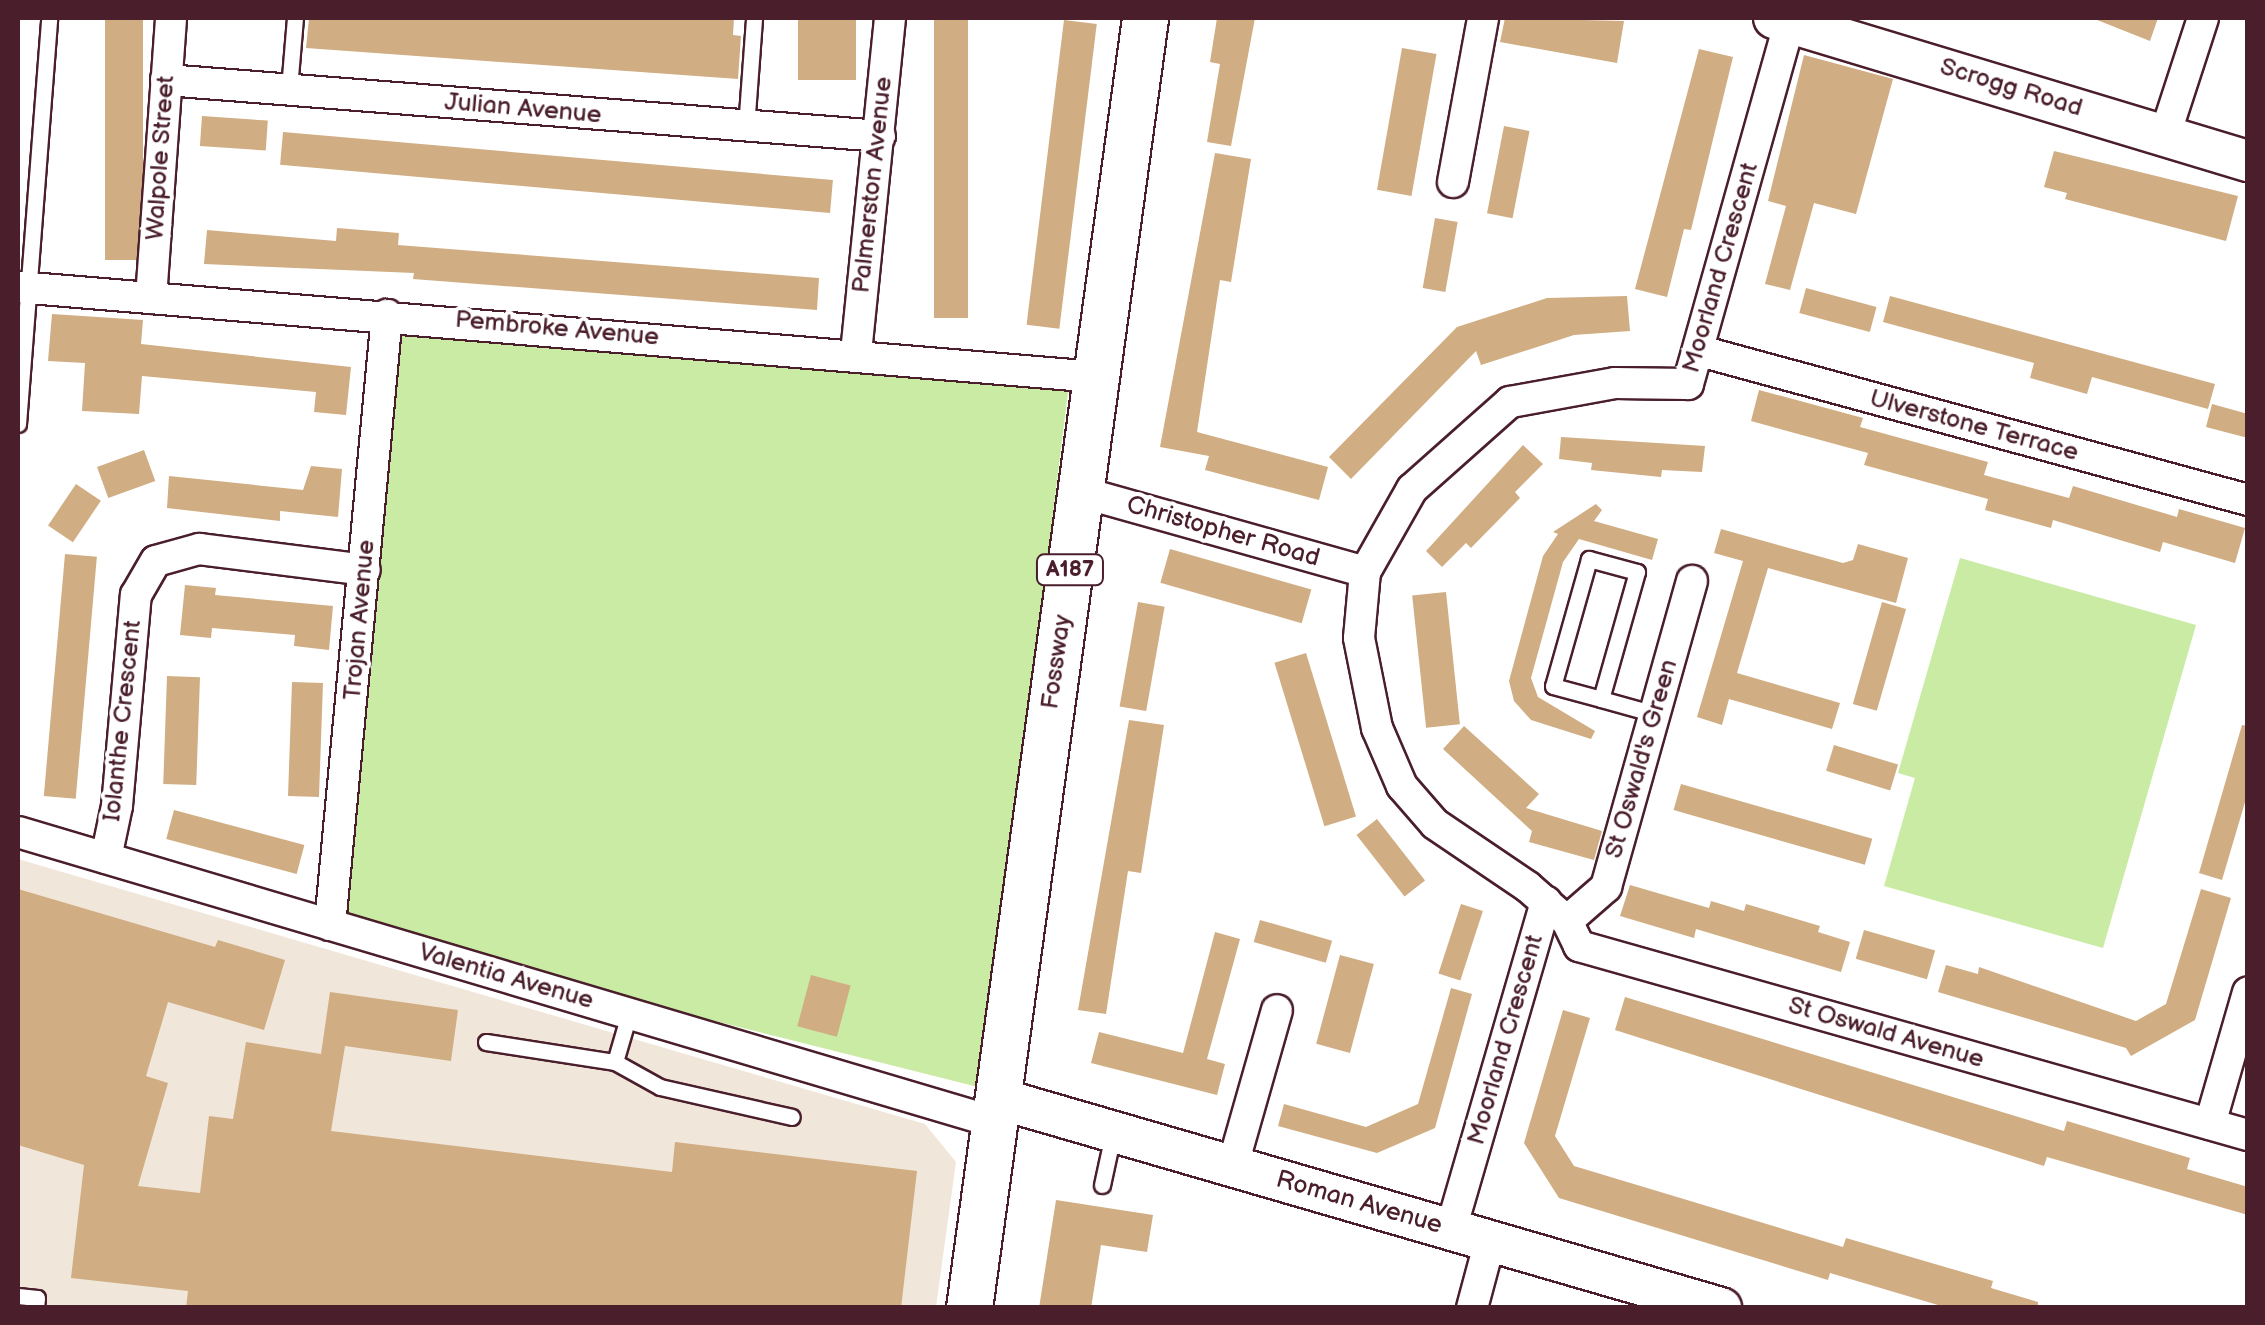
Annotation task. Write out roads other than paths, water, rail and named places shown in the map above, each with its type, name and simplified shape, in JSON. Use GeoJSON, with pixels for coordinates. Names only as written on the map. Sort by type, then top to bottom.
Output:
{"type":"FeatureCollection","features":[{"type":"Feature","properties":{"kind":"main road","name":"Fossway"},"geometry":{"type":"LineString","coordinates":[[969,1308],[1145,18]]}},
{"type":"Feature","properties":{"kind":"street","name":"Walpole Street"},"geometry":{"type":"LineString","coordinates":[[151,298],[170,18]]}},
{"type":"Feature","properties":{"kind":"street","name":"Palmerston Avenue"},"geometry":{"type":"LineString","coordinates":[[856,353],[890,18]]}},
{"type":"Feature","properties":{"kind":"street"},"geometry":{"type":"LineString","coordinates":[[1453,182],[1484,18]]}},
{"type":"Feature","properties":{"kind":"street"},"geometry":{"type":"LineString","coordinates":[[2165,134],[2203,18]]}},
{"type":"Feature","properties":{"kind":"street","name":"Scrogg Road"},"geometry":{"type":"LineString","coordinates":[[1790,20],[2248,161]]}},
{"type":"Feature","properties":{"kind":"street","name":"Moorland Crescent"},"geometry":{"type":"LineString","coordinates":[[1451,1228],[1556,912],[1460,845],[1402,786],[1367,693],[1359,638],[1365,572],[1412,489],[1510,402],[1616,382],[1688,384],[1790,20]]}},
{"type":"Feature","properties":{"kind":"street","name":"Julian Avenue"},"geometry":{"type":"LineString","coordinates":[[166,80],[880,136]]}},
{"type":"Feature","properties":{"kind":"street","name":"Pembroke Avenue"},"geometry":{"type":"LineString","coordinates":[[23,288],[856,353],[1096,377]]}},
{"type":"Feature","properties":{"kind":"street","name":"Trojan Avenue"},"geometry":{"type":"LineString","coordinates":[[330,925],[386,315]]}},
{"type":"Feature","properties":{"kind":"street","name":"Ulverstone Terrace"},"geometry":{"type":"LineString","coordinates":[[1700,351],[2248,500]]}},
{"type":"Feature","properties":{"kind":"street","name":"Christopher Road"},"geometry":{"type":"LineString","coordinates":[[1082,492],[1365,572]]}},
{"type":"Feature","properties":{"kind":"street","name":"Iolanthe Crescent"},"geometry":{"type":"LineString","coordinates":[[106,858],[117,806],[136,595],[156,561],[199,549],[365,570]]}},
{"type":"Feature","properties":{"kind":"street","name":"St Oswald's Green"},"geometry":{"type":"LineString","coordinates":[[1556,912],[1606,887],[1692,582]]}},
{"type":"Feature","properties":{"kind":"street","name":"Valentia Avenue"},"geometry":{"type":"LineString","coordinates":[[18,832],[629,1014],[996,1110]]}},
{"type":"Feature","properties":{"kind":"street","name":"St Oswald Avenue"},"geometry":{"type":"LineString","coordinates":[[1556,912],[1579,946],[2248,1135]]}},
{"type":"Feature","properties":{"kind":"street"},"geometry":{"type":"LineString","coordinates":[[2210,1124],[2248,992]]}},
{"type":"Feature","properties":{"kind":"street"},"geometry":{"type":"LineString","coordinates":[[1232,1168],[1277,1010]]}},
{"type":"Feature","properties":{"kind":"street","name":"Roman Avenue"},"geometry":{"type":"LineString","coordinates":[[996,1110],[1113,1134],[1721,1308]]}},
{"type":"Feature","properties":{"kind":"street"},"geometry":{"type":"LineString","coordinates":[[1472,1308],[1490,1241]]}},
{"type":"Feature","properties":{"kind":"lane"},"geometry":{"type":"LineString","coordinates":[[18,424],[23,288],[50,18]]}},
{"type":"Feature","properties":{"kind":"lane"},"geometry":{"type":"LineString","coordinates":[[288,89],[295,18]]}},
{"type":"Feature","properties":{"kind":"lane"},"geometry":{"type":"LineString","coordinates":[[746,128],[754,18]]}},
{"type":"Feature","properties":{"kind":"lane"},"geometry":{"type":"LineString","coordinates":[[1601,699],[1637,572],[1589,559],[1553,686],[1655,714]]}},
{"type":"Feature","properties":{"kind":"lane"},"geometry":{"type":"LineString","coordinates":[[615,1062],[629,1014]]}},
{"type":"Feature","properties":{"kind":"lane"},"geometry":{"type":"LineString","coordinates":[[486,1042],[615,1062],[660,1088],[792,1117]]}},
{"type":"Feature","properties":{"kind":"lane"},"geometry":{"type":"LineString","coordinates":[[1102,1185],[1113,1134]]}},
{"type":"Feature","properties":{"kind":"lane"},"geometry":{"type":"LineString","coordinates":[[18,1296],[37,1298],[36,1308]]}}]}
